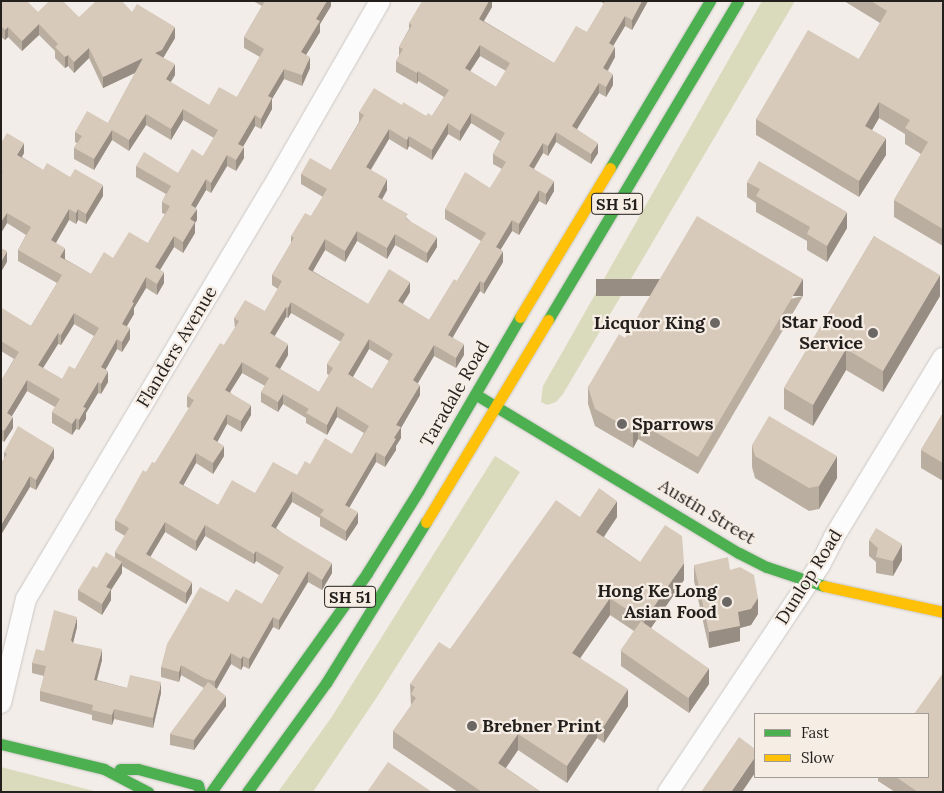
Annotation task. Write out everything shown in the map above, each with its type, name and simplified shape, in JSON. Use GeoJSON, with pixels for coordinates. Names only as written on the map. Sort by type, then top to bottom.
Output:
{"type":"FeatureCollection","features":[{"type":"Feature","properties":{"kind":"main road","name":"Taradale Road"},"geometry":{"type":"LineString","coordinates":[[211,792],[367,572],[419,490],[474,393],[710,1]]}},
{"type":"Feature","properties":{"kind":"main road","name":"SH 51"},"geometry":{"type":"LineString","coordinates":[[247,792],[326,682],[495,405],[520,368],[738,1]]}},
{"type":"Feature","properties":{"kind":"main road","name":"Austin Street"},"geometry":{"type":"LineString","coordinates":[[474,393],[739,553],[808,582],[943,612]]}},
{"type":"Feature","properties":{"kind":"main road"},"geometry":{"type":"LineString","coordinates":[[1,744],[104,769],[138,769],[198,785],[200,792]]}},
{"type":"Feature","properties":{"kind":"main road"},"geometry":{"type":"LineString","coordinates":[[104,769],[148,792]]}},
{"type":"Feature","properties":{"kind":"street","name":"Flanders Avenue"},"geometry":{"type":"LineString","coordinates":[[1,703],[26,599],[271,190],[380,1]]}},
{"type":"Feature","properties":{"kind":"street","name":"Dunlop Road"},"geometry":{"type":"LineString","coordinates":[[668,792],[808,582],[943,358]]}},
{"type":"Feature","properties":{"kind":"green space"},"geometry":{"type":"Polygon","coordinates":[[[762,1],[795,1],[563,394],[556,402],[547,405],[541,402],[543,386],[762,1]]]}},
{"type":"Feature","properties":{"kind":"green space"},"geometry":{"type":"Polygon","coordinates":[[[495,456],[520,472],[377,697],[313,792],[278,792],[331,718],[495,456]]]}},
{"type":"Feature","properties":{"kind":"green space"},"geometry":{"type":"Polygon","coordinates":[[[1,767],[98,792],[1,792],[1,767]]]}},
{"type":"Feature","properties":{"kind":"building"},"geometry":{"type":"Polygon","coordinates":[[[1,1],[27,1],[38,12],[49,1],[63,1],[79,17],[96,1],[122,1],[132,12],[137,4],[175,27],[162,50],[155,53],[175,64],[166,79],[209,105],[219,87],[237,97],[264,49],[244,37],[265,1],[327,1],[316,19],[320,21],[301,52],[310,57],[302,75],[284,69],[268,96],[272,98],[261,119],[255,115],[238,144],[244,147],[236,160],[227,155],[211,183],[206,179],[191,205],[197,209],[190,219],[195,222],[183,242],[174,236],[155,267],[164,272],[157,284],[146,277],[122,324],[130,328],[122,342],[117,339],[101,367],[108,371],[101,384],[98,382],[83,407],[86,408],[79,420],[76,418],[72,424],[52,412],[60,399],[27,380],[7,413],[13,417],[4,431],[1,429],[1,381],[19,352],[1,341],[1,309],[31,326],[62,275],[18,250],[31,227],[7,213],[1,222],[1,174],[3,172],[1,171],[1,143],[7,133],[24,143],[17,155],[43,170],[47,163],[70,177],[75,169],[103,185],[86,214],[78,209],[76,213],[69,209],[51,240],[65,248],[60,257],[91,274],[104,252],[113,258],[129,232],[148,243],[170,206],[162,202],[171,186],[136,166],[144,152],[178,173],[192,149],[203,156],[218,130],[183,109],[171,129],[146,114],[129,140],[112,130],[94,159],[74,148],[82,136],[75,132],[87,111],[108,123],[143,58],[103,77],[89,48],[74,62],[68,55],[65,57],[55,47],[58,44],[39,24],[22,41],[8,27],[5,30],[1,26],[1,1]],[[74,313],[61,335],[58,333],[38,365],[62,379],[69,366],[75,369],[99,328],[74,313]]]}},
{"type":"Feature","properties":{"kind":"building"},"geometry":{"type":"Polygon","coordinates":[[[422,1],[489,1],[479,19],[554,63],[576,26],[587,32],[605,1],[642,1],[632,20],[625,16],[609,43],[615,47],[603,68],[613,74],[606,87],[599,83],[572,126],[598,143],[591,154],[556,132],[548,146],[543,143],[529,166],[554,181],[546,194],[539,190],[519,224],[512,220],[496,247],[503,251],[484,283],[480,281],[448,335],[464,344],[456,358],[434,345],[413,380],[420,385],[396,425],[401,427],[394,438],[396,439],[385,457],[376,452],[345,505],[358,512],[346,531],[320,515],[324,510],[292,491],[271,526],[332,563],[322,580],[308,571],[279,620],[273,617],[249,659],[243,656],[241,659],[231,653],[215,681],[206,679],[181,665],[179,672],[161,667],[167,644],[200,587],[228,602],[236,589],[262,604],[284,567],[256,551],[254,554],[205,525],[196,541],[165,522],[146,554],[192,582],[186,593],[115,552],[129,528],[115,520],[143,470],[146,472],[152,462],[155,463],[194,400],[187,396],[220,343],[224,345],[239,321],[234,318],[245,300],[265,311],[282,281],[272,275],[294,238],[291,236],[305,213],[311,216],[327,189],[301,174],[310,158],[331,170],[364,115],[359,112],[374,88],[402,105],[403,102],[426,116],[428,113],[432,116],[449,90],[418,71],[417,73],[396,61],[403,49],[399,47],[412,25],[409,23],[422,1]],[[480,45],[465,68],[496,87],[510,63],[480,45]],[[471,113],[460,131],[448,123],[432,150],[409,136],[407,140],[389,129],[366,167],[387,179],[378,197],[408,214],[405,218],[437,237],[427,253],[395,234],[387,248],[357,231],[345,251],[325,239],[308,269],[368,304],[389,269],[410,282],[398,301],[429,320],[454,279],[457,281],[486,233],[445,209],[465,172],[490,188],[506,162],[493,154],[505,133],[471,113]],[[291,302],[288,308],[286,307],[270,333],[288,344],[275,366],[319,392],[333,368],[327,364],[345,334],[291,302]],[[369,339],[348,374],[372,389],[393,354],[369,339]],[[242,362],[225,390],[251,405],[241,421],[227,414],[213,439],[224,446],[213,463],[196,453],[179,483],[218,505],[232,480],[255,493],[273,462],[297,475],[305,461],[310,464],[325,438],[352,454],[369,426],[337,406],[327,425],[306,413],[309,409],[283,394],[278,402],[261,392],[269,378],[242,362]]]}},
{"type":"Feature","properties":{"kind":"building"},"geometry":{"type":"Polygon","coordinates":[[[871,1],[938,1],[943,4],[943,229],[894,200],[928,142],[905,128],[910,120],[879,102],[865,126],[886,138],[859,181],[756,119],[808,30],[859,59],[887,11],[871,1]]]}},
{"type":"Feature","properties":{"kind":"building"},"geometry":{"type":"Polygon","coordinates":[[[759,161],[847,212],[827,246],[807,234],[810,227],[756,196],[760,189],[747,182],[759,161]]]}},
{"type":"Feature","properties":{"kind":"building","name":"Licquor King"},"geometry":{"type":"Polygon","coordinates":[[[697,216],[803,279],[698,457],[638,422],[633,431],[595,409],[588,387],[619,334],[625,338],[697,216]]]}},
{"type":"Feature","properties":{"kind":"building","name":"Star Food Service"},"geometry":{"type":"Polygon","coordinates":[[[874,236],[940,275],[883,371],[846,349],[813,405],[784,388],[874,236]]]}},
{"type":"Feature","properties":{"kind":"building"},"geometry":{"type":"Polygon","coordinates":[[[1,248],[7,251],[1,262],[1,248]]]}},
{"type":"Feature","properties":{"kind":"building"},"geometry":{"type":"Polygon","coordinates":[[[943,413],[943,463],[921,450],[943,413]]]}},
{"type":"Feature","properties":{"kind":"building"},"geometry":{"type":"Polygon","coordinates":[[[769,416],[837,456],[819,486],[809,488],[755,456],[752,445],[769,416]]]}},
{"type":"Feature","properties":{"kind":"building"},"geometry":{"type":"Polygon","coordinates":[[[18,426],[54,448],[36,480],[30,476],[1,525],[1,463],[7,454],[4,452],[18,426]]]}},
{"type":"Feature","properties":{"kind":"building"},"geometry":{"type":"Polygon","coordinates":[[[599,488],[617,501],[596,532],[640,562],[665,525],[682,536],[684,563],[644,621],[610,598],[572,653],[628,689],[604,726],[597,721],[567,766],[518,734],[498,763],[541,792],[482,792],[393,731],[416,698],[411,694],[415,687],[410,684],[439,642],[450,649],[556,500],[580,517],[599,488]]]}},
{"type":"Feature","properties":{"kind":"building"},"geometry":{"type":"Polygon","coordinates":[[[876,528],[902,544],[893,561],[876,557],[878,548],[869,540],[876,528]]]}},
{"type":"Feature","properties":{"kind":"building"},"geometry":{"type":"Polygon","coordinates":[[[106,552],[122,562],[106,587],[111,589],[102,604],[78,590],[93,566],[97,568],[106,552]]]}},
{"type":"Feature","properties":{"kind":"building","name":"Hong Ke Long Asian Food"},"geometry":{"type":"Polygon","coordinates":[[[728,557],[730,570],[740,567],[754,575],[758,598],[751,609],[738,612],[740,626],[709,632],[694,565],[728,557]]]}},
{"type":"Feature","properties":{"kind":"building"},"geometry":{"type":"Polygon","coordinates":[[[54,610],[77,617],[71,640],[73,643],[102,649],[94,680],[127,688],[130,675],[161,682],[153,718],[114,709],[112,715],[92,710],[93,705],[40,691],[46,666],[32,663],[36,649],[44,651],[54,610]]]}},
{"type":"Feature","properties":{"kind":"building"},"geometry":{"type":"Polygon","coordinates":[[[641,621],[709,669],[688,698],[620,650],[641,621]]]}},
{"type":"Feature","properties":{"kind":"building"},"geometry":{"type":"Polygon","coordinates":[[[943,673],[943,792],[918,792],[897,778],[929,778],[929,713],[915,713],[943,673]]]}},
{"type":"Feature","properties":{"kind":"building"},"geometry":{"type":"Polygon","coordinates":[[[208,682],[226,696],[194,740],[170,734],[208,682]]]}},
{"type":"Feature","properties":{"kind":"building"},"geometry":{"type":"Polygon","coordinates":[[[739,737],[754,748],[754,758],[731,792],[701,792],[739,737]]]}},
{"type":"Feature","properties":{"kind":"building"},"geometry":{"type":"Polygon","coordinates":[[[388,762],[432,792],[367,792],[388,762]]]}},
{"type":"Feature","properties":{"kind":"traffic: fast"},"geometry":{"type":"LineString","coordinates":[[610,168],[710,1]]}},
{"type":"Feature","properties":{"kind":"traffic: fast"},"geometry":{"type":"LineString","coordinates":[[548,320],[738,1]]}},
{"type":"Feature","properties":{"kind":"traffic: fast"},"geometry":{"type":"LineString","coordinates":[[211,792],[367,573],[419,490],[520,317]]}},
{"type":"Feature","properties":{"kind":"traffic: fast"},"geometry":{"type":"LineString","coordinates":[[475,394],[739,553],[767,567],[824,586]]}},
{"type":"Feature","properties":{"kind":"traffic: fast"},"geometry":{"type":"LineString","coordinates":[[247,792],[326,683],[426,522]]}},
{"type":"Feature","properties":{"kind":"traffic: fast"},"geometry":{"type":"LineString","coordinates":[[1,744],[104,769],[148,792]]}},
{"type":"Feature","properties":{"kind":"traffic: fast"},"geometry":{"type":"LineString","coordinates":[[120,769],[138,769],[198,785],[200,792]]}},
{"type":"Feature","properties":{"kind":"traffic: slow"},"geometry":{"type":"LineString","coordinates":[[520,317],[610,168]]}},
{"type":"Feature","properties":{"kind":"traffic: slow"},"geometry":{"type":"LineString","coordinates":[[426,522],[548,320]]}},
{"type":"Feature","properties":{"kind":"traffic: slow"},"geometry":{"type":"LineString","coordinates":[[824,586],[943,612]]}},
{"type":"Feature","properties":{"kind":"place","name":"Licquor King"},"geometry":{"type":"Point","coordinates":[715,323]}},
{"type":"Feature","properties":{"kind":"place","name":"Star Food Service"},"geometry":{"type":"Point","coordinates":[873,333]}},
{"type":"Feature","properties":{"kind":"place","name":"Sparrows"},"geometry":{"type":"Point","coordinates":[622,424]}},
{"type":"Feature","properties":{"kind":"place","name":"Hong Ke Long Asian Food"},"geometry":{"type":"Point","coordinates":[727,602]}},
{"type":"Feature","properties":{"kind":"place","name":"Brebner Print"},"geometry":{"type":"Point","coordinates":[472,726]}}]}
